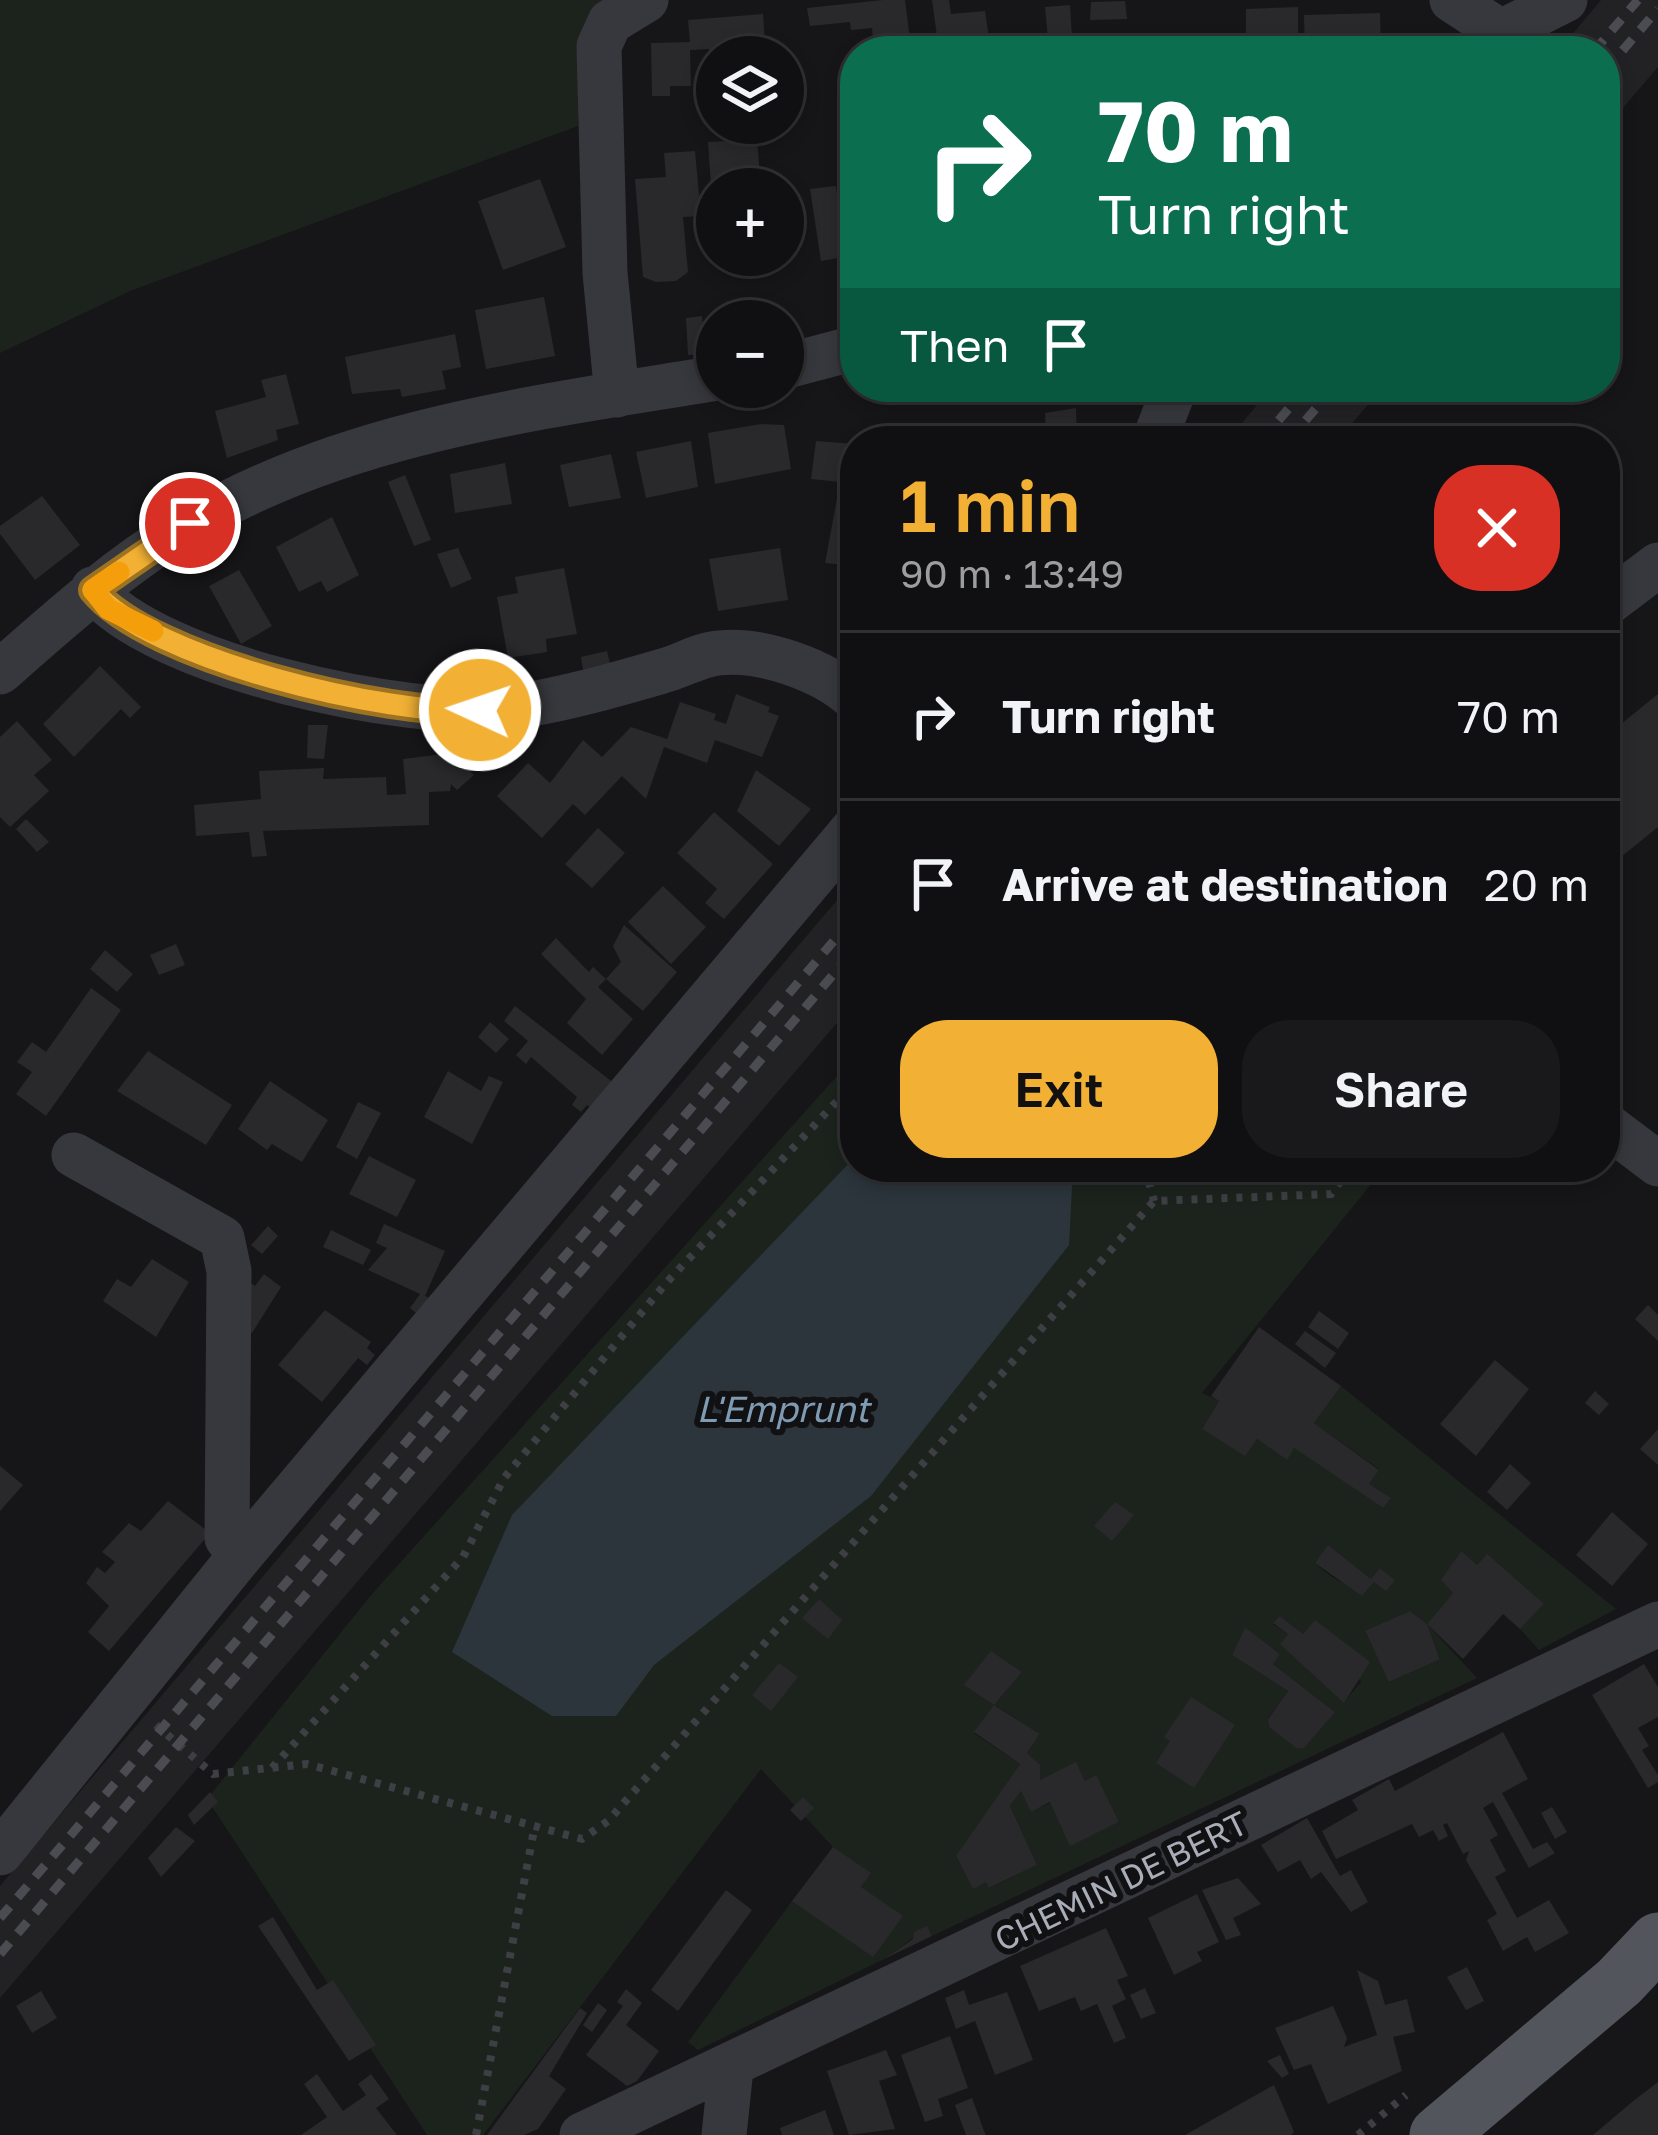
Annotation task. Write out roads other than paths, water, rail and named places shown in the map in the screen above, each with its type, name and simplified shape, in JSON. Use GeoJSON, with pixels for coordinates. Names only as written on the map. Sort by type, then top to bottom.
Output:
{"type":"FeatureCollection","features":[{"type":"Feature","properties":{"kind":"main road"},"geometry":{"type":"LineString","coordinates":[[1438,2135],[1645,1979],[1658,1941]]}},
{"type":"Feature","properties":{"kind":"street"},"geometry":{"type":"LineString","coordinates":[[616,394],[605,273],[599,46],[610,22],[646,0]]}},
{"type":"Feature","properties":{"kind":"street"},"geometry":{"type":"LineString","coordinates":[[1452,0],[1489,36]]}},
{"type":"Feature","properties":{"kind":"street"},"geometry":{"type":"LineString","coordinates":[[1503,36],[1565,0]]}},
{"type":"Feature","properties":{"kind":"street"},"geometry":{"type":"LineString","coordinates":[[804,361],[840,352]]}},
{"type":"Feature","properties":{"kind":"street"},"geometry":{"type":"LineString","coordinates":[[0,672],[93,590],[190,523],[313,467],[397,440],[696,381]]}},
{"type":"Feature","properties":{"kind":"street"},"geometry":{"type":"LineString","coordinates":[[1620,594],[1658,566]]}},
{"type":"Feature","properties":{"kind":"street"},"geometry":{"type":"LineString","coordinates":[[93,590],[108,609],[213,662],[451,712],[588,692],[718,652],[783,661],[840,686]]}},
{"type":"Feature","properties":{"kind":"street"},"geometry":{"type":"LineString","coordinates":[[8,1819],[128,1701],[240,1556],[840,844]]}},
{"type":"Feature","properties":{"kind":"street"},"geometry":{"type":"LineString","coordinates":[[1620,1135],[1658,1164]]}},
{"type":"Feature","properties":{"kind":"street"},"geometry":{"type":"LineString","coordinates":[[74,1155],[222,1238],[229,1271],[227,1538],[240,1556]]}},
{"type":"Feature","properties":{"kind":"street","name":"CHEMIN DE BERT"},"geometry":{"type":"LineString","coordinates":[[604,2130],[1658,1624]]}},
{"type":"Feature","properties":{"kind":"street"},"geometry":{"type":"LineString","coordinates":[[724,2135],[731,2068]]}},
{"type":"Feature","properties":{"kind":"water","name":"L'Emprunt"},"geometry":{"type":"Polygon","coordinates":[[[840,1173],[840,1182],[1072,1182],[1069,1245],[871,1496],[654,1665],[616,1716],[552,1716],[452,1652],[512,1515],[840,1173]]]}},
{"type":"Feature","properties":{"kind":"railway"},"geometry":{"type":"LineString","coordinates":[[1607,36],[1638,0]]}},
{"type":"Feature","properties":{"kind":"railway"},"geometry":{"type":"LineString","coordinates":[[1620,53],[1658,9]]}},
{"type":"Feature","properties":{"kind":"railway"},"geometry":{"type":"LineString","coordinates":[[1274,426],[1294,402]]}},
{"type":"Feature","properties":{"kind":"railway"},"geometry":{"type":"LineString","coordinates":[[1301,426],[1321,402]]}},
{"type":"Feature","properties":{"kind":"railway"},"geometry":{"type":"LineString","coordinates":[[0,1918],[840,934]]}},
{"type":"Feature","properties":{"kind":"railway"},"geometry":{"type":"LineString","coordinates":[[0,1954],[840,967]]}}]}
